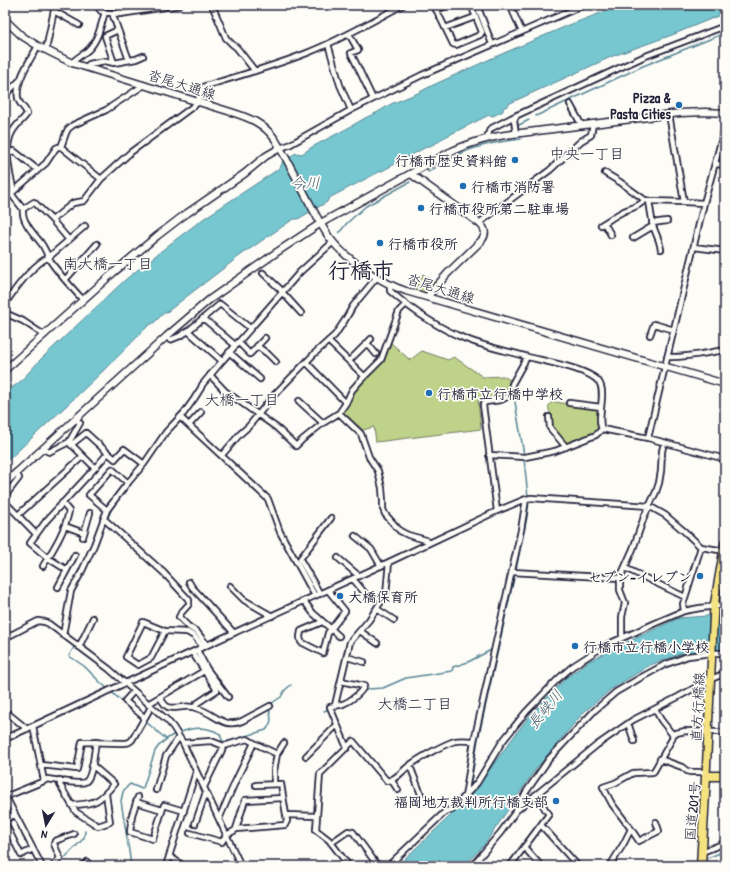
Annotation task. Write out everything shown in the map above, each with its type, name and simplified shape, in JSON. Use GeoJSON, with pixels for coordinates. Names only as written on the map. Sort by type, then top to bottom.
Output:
{"type":"FeatureCollection","features":[{"type":"Feature","properties":{"kind":"highway","name":"国道201号"},"geometry":{"type":"LineString","coordinates":[[701,866],[706,774],[725,776]]}},
{"type":"Feature","properties":{"kind":"main road","name":"直方行橋線"},"geometry":{"type":"LineString","coordinates":[[706,774],[714,609],[725,548]]}},
{"type":"Feature","properties":{"kind":"street"},"geometry":{"type":"LineString","coordinates":[[46,50],[55,5]]}},
{"type":"Feature","properties":{"kind":"street"},"geometry":{"type":"LineString","coordinates":[[96,5],[101,11],[120,14],[180,5]]}},
{"type":"Feature","properties":{"kind":"street"},"geometry":{"type":"LineString","coordinates":[[118,5],[120,14]]}},
{"type":"Feature","properties":{"kind":"street"},"geometry":{"type":"LineString","coordinates":[[212,5],[226,38],[238,48],[255,71]]}},
{"type":"Feature","properties":{"kind":"street"},"geometry":{"type":"LineString","coordinates":[[52,220],[73,203],[84,201],[102,179],[131,152],[199,102],[199,92],[205,86],[307,53],[349,34],[403,5]]}},
{"type":"Feature","properties":{"kind":"street"},"geometry":{"type":"LineString","coordinates":[[449,5],[435,7],[453,44],[456,45],[480,35],[482,32],[471,5]]}},
{"type":"Feature","properties":{"kind":"street"},"geometry":{"type":"LineString","coordinates":[[477,5],[492,44]]}},
{"type":"Feature","properties":{"kind":"street"},"geometry":{"type":"LineString","coordinates":[[510,5],[522,32]]}},
{"type":"Feature","properties":{"kind":"street"},"geometry":{"type":"LineString","coordinates":[[5,370],[135,254],[184,216],[244,174],[266,156],[282,150],[350,110],[422,75],[584,5]]}},
{"type":"Feature","properties":{"kind":"street"},"geometry":{"type":"LineString","coordinates":[[54,11],[79,25]]}},
{"type":"Feature","properties":{"kind":"street"},"geometry":{"type":"LineString","coordinates":[[72,62],[89,50],[102,24],[105,12]]}},
{"type":"Feature","properties":{"kind":"street"},"geometry":{"type":"LineString","coordinates":[[112,13],[129,60]]}},
{"type":"Feature","properties":{"kind":"street"},"geometry":{"type":"LineString","coordinates":[[445,28],[475,17]]}},
{"type":"Feature","properties":{"kind":"street","name":"沓尾大通線"},"geometry":{"type":"LineString","coordinates":[[5,20],[22,36],[38,46],[72,62],[231,112],[249,118],[258,123],[270,132],[282,150],[328,236],[350,258],[390,285],[725,384]]}},
{"type":"Feature","properties":{"kind":"street"},"geometry":{"type":"LineString","coordinates":[[488,138],[490,129],[517,115],[642,57],[725,26]]}},
{"type":"Feature","properties":{"kind":"street"},"geometry":{"type":"LineString","coordinates":[[114,63],[105,36],[118,30]]}},
{"type":"Feature","properties":{"kind":"street"},"geometry":{"type":"LineString","coordinates":[[349,34],[358,50],[352,53],[373,99]]}},
{"type":"Feature","properties":{"kind":"street"},"geometry":{"type":"LineString","coordinates":[[328,44],[340,85],[350,110]]}},
{"type":"Feature","properties":{"kind":"street"},"geometry":{"type":"LineString","coordinates":[[5,95],[19,81],[38,46]]}},
{"type":"Feature","properties":{"kind":"street"},"geometry":{"type":"LineString","coordinates":[[86,67],[89,64],[105,61],[114,63],[136,59],[143,56]]}},
{"type":"Feature","properties":{"kind":"street"},"geometry":{"type":"LineString","coordinates":[[19,81],[17,96],[18,101],[27,114],[16,125],[6,146],[14,192],[12,195],[23,209],[22,212],[28,226],[41,243],[52,263],[83,300]]}},
{"type":"Feature","properties":{"kind":"street"},"geometry":{"type":"LineString","coordinates":[[61,147],[68,129],[73,125],[106,110],[144,85]]}},
{"type":"Feature","properties":{"kind":"street"},"geometry":{"type":"LineString","coordinates":[[570,104],[582,126]]}},
{"type":"Feature","properties":{"kind":"street"},"geometry":{"type":"LineString","coordinates":[[5,483],[167,336],[209,300],[321,223],[450,152],[467,144],[488,138],[516,134],[669,114],[705,112],[725,113]]}},
{"type":"Feature","properties":{"kind":"street"},"geometry":{"type":"LineString","coordinates":[[669,114],[684,202]]}},
{"type":"Feature","properties":{"kind":"street"},"geometry":{"type":"LineString","coordinates":[[516,134],[514,120],[517,115]]}},
{"type":"Feature","properties":{"kind":"street"},"geometry":{"type":"LineString","coordinates":[[479,223],[550,170],[581,141],[591,135],[593,124]]}},
{"type":"Feature","properties":{"kind":"street"},"geometry":{"type":"LineString","coordinates":[[648,438],[704,204],[725,127]]}},
{"type":"Feature","properties":{"kind":"street"},"geometry":{"type":"LineString","coordinates":[[14,192],[46,163],[56,148],[61,147]]}},
{"type":"Feature","properties":{"kind":"street"},"geometry":{"type":"LineString","coordinates":[[61,147],[102,179]]}},
{"type":"Feature","properties":{"kind":"street"},"geometry":{"type":"LineString","coordinates":[[8,154],[14,152],[38,170]]}},
{"type":"Feature","properties":{"kind":"street"},"geometry":{"type":"LineString","coordinates":[[716,164],[725,165]]}},
{"type":"Feature","properties":{"kind":"street"},"geometry":{"type":"LineString","coordinates":[[605,173],[647,200],[704,204]]}},
{"type":"Feature","properties":{"kind":"street"},"geometry":{"type":"LineString","coordinates":[[412,174],[479,223],[486,232],[485,236],[448,273],[427,297]]}},
{"type":"Feature","properties":{"kind":"street"},"geometry":{"type":"LineString","coordinates":[[611,235],[602,224],[647,200]]}},
{"type":"Feature","properties":{"kind":"street"},"geometry":{"type":"LineString","coordinates":[[647,200],[652,224],[661,249]]}},
{"type":"Feature","properties":{"kind":"street"},"geometry":{"type":"LineString","coordinates":[[23,209],[34,202],[69,240]]}},
{"type":"Feature","properties":{"kind":"street"},"geometry":{"type":"LineString","coordinates":[[633,238],[652,224],[667,221]]}},
{"type":"Feature","properties":{"kind":"street"},"geometry":{"type":"LineString","coordinates":[[5,304],[32,269],[42,260],[49,257],[84,226]]}},
{"type":"Feature","properties":{"kind":"street"},"geometry":{"type":"LineString","coordinates":[[63,635],[71,591],[94,545],[107,510],[144,464],[166,432],[194,399],[202,385],[229,352],[304,268],[333,242]]}},
{"type":"Feature","properties":{"kind":"street"},"geometry":{"type":"LineString","coordinates":[[65,280],[97,244]]}},
{"type":"Feature","properties":{"kind":"street"},"geometry":{"type":"LineString","coordinates":[[694,247],[725,251]]}},
{"type":"Feature","properties":{"kind":"street"},"geometry":{"type":"LineString","coordinates":[[263,273],[280,289],[301,313]]}},
{"type":"Feature","properties":{"kind":"street"},"geometry":{"type":"LineString","coordinates":[[222,456],[231,444],[259,415],[273,396],[340,329],[353,306],[377,277]]}},
{"type":"Feature","properties":{"kind":"street"},"geometry":{"type":"LineString","coordinates":[[390,285],[390,291],[406,304],[428,320],[458,336],[482,345],[571,368],[595,377],[601,386],[600,426],[602,429]]}},
{"type":"Feature","properties":{"kind":"street"},"geometry":{"type":"LineString","coordinates":[[167,336],[170,340],[188,331],[220,304],[250,328]]}},
{"type":"Feature","properties":{"kind":"street"},"geometry":{"type":"LineString","coordinates":[[210,375],[225,391],[277,428],[296,446],[323,423],[339,413],[352,390],[381,360],[399,311],[406,304]]}},
{"type":"Feature","properties":{"kind":"street"},"geometry":{"type":"LineString","coordinates":[[5,313],[23,321],[44,335]]}},
{"type":"Feature","properties":{"kind":"street"},"geometry":{"type":"LineString","coordinates":[[203,318],[250,354],[265,338]]}},
{"type":"Feature","properties":{"kind":"street"},"geometry":{"type":"LineString","coordinates":[[650,335],[654,324],[674,330]]}},
{"type":"Feature","properties":{"kind":"street"},"geometry":{"type":"LineString","coordinates":[[188,331],[222,361]]}},
{"type":"Feature","properties":{"kind":"street"},"geometry":{"type":"LineString","coordinates":[[349,361],[371,339]]}},
{"type":"Feature","properties":{"kind":"street"},"geometry":{"type":"LineString","coordinates":[[328,341],[364,376]]}},
{"type":"Feature","properties":{"kind":"street"},"geometry":{"type":"LineString","coordinates":[[367,343],[376,354]]}},
{"type":"Feature","properties":{"kind":"street"},"geometry":{"type":"LineString","coordinates":[[257,346],[276,362]]}},
{"type":"Feature","properties":{"kind":"street"},"geometry":{"type":"LineString","coordinates":[[667,357],[702,354],[725,350]]}},
{"type":"Feature","properties":{"kind":"street"},"geometry":{"type":"LineString","coordinates":[[229,352],[260,379]]}},
{"type":"Feature","properties":{"kind":"street"},"geometry":{"type":"LineString","coordinates":[[497,511],[483,406],[485,402],[501,400],[511,395],[512,384],[527,357]]}},
{"type":"Feature","properties":{"kind":"street"},"geometry":{"type":"LineString","coordinates":[[306,362],[346,403]]}},
{"type":"Feature","properties":{"kind":"street"},"geometry":{"type":"LineString","coordinates":[[299,401],[323,423]]}},
{"type":"Feature","properties":{"kind":"street"},"geometry":{"type":"LineString","coordinates":[[569,403],[601,407]]}},
{"type":"Feature","properties":{"kind":"street"},"geometry":{"type":"LineString","coordinates":[[189,425],[200,412]]}},
{"type":"Feature","properties":{"kind":"street"},"geometry":{"type":"LineString","coordinates":[[339,413],[361,434],[369,457],[378,471],[385,514],[400,531],[426,540],[429,543]]}},
{"type":"Feature","properties":{"kind":"street"},"geometry":{"type":"LineString","coordinates":[[180,417],[268,499],[280,532],[318,595]]}},
{"type":"Feature","properties":{"kind":"street"},"geometry":{"type":"LineString","coordinates":[[548,417],[550,428],[566,447]]}},
{"type":"Feature","properties":{"kind":"street"},"geometry":{"type":"LineString","coordinates":[[70,443],[80,423],[76,418]]}},
{"type":"Feature","properties":{"kind":"street"},"geometry":{"type":"LineString","coordinates":[[489,455],[525,457],[555,451],[596,435],[602,429]]}},
{"type":"Feature","properties":{"kind":"street"},"geometry":{"type":"LineString","coordinates":[[602,429],[648,438],[725,459]]}},
{"type":"Feature","properties":{"kind":"street"},"geometry":{"type":"LineString","coordinates":[[43,449],[49,452],[70,443],[86,433],[115,459],[124,449],[144,464]]}},
{"type":"Feature","properties":{"kind":"street"},"geometry":{"type":"LineString","coordinates":[[70,443],[95,468]]}},
{"type":"Feature","properties":{"kind":"street"},"geometry":{"type":"LineString","coordinates":[[622,638],[622,618],[625,603],[620,590],[620,578],[659,483],[664,443]]}},
{"type":"Feature","properties":{"kind":"street"},"geometry":{"type":"LineString","coordinates":[[67,570],[48,558],[30,543],[46,521],[108,453]]}},
{"type":"Feature","properties":{"kind":"street"},"geometry":{"type":"LineString","coordinates":[[18,516],[83,456]]}},
{"type":"Feature","properties":{"kind":"street"},"geometry":{"type":"LineString","coordinates":[[107,510],[89,495],[112,469],[128,483]]}},
{"type":"Feature","properties":{"kind":"street"},"geometry":{"type":"LineString","coordinates":[[5,496],[19,478],[16,472]]}},
{"type":"Feature","properties":{"kind":"street"},"geometry":{"type":"LineString","coordinates":[[5,739],[497,511],[526,499],[530,498],[649,506],[665,515],[701,547],[725,548]]}},
{"type":"Feature","properties":{"kind":"street"},"geometry":{"type":"LineString","coordinates":[[465,797],[474,741],[522,530],[526,499]]}},
{"type":"Feature","properties":{"kind":"street"},"geometry":{"type":"LineString","coordinates":[[5,502],[36,534]]}},
{"type":"Feature","properties":{"kind":"street"},"geometry":{"type":"LineString","coordinates":[[43,566],[65,526],[69,511],[62,503]]}},
{"type":"Feature","properties":{"kind":"street"},"geometry":{"type":"LineString","coordinates":[[65,526],[83,535],[90,513]]}},
{"type":"Feature","properties":{"kind":"street"},"geometry":{"type":"LineString","coordinates":[[318,595],[300,558],[331,518]]}},
{"type":"Feature","properties":{"kind":"street"},"geometry":{"type":"LineString","coordinates":[[104,519],[163,572],[189,600],[189,604],[181,613],[180,617],[189,627],[197,632],[205,646]]}},
{"type":"Feature","properties":{"kind":"street"},"geometry":{"type":"LineString","coordinates":[[355,536],[371,549],[381,566]]}},
{"type":"Feature","properties":{"kind":"street"},"geometry":{"type":"LineString","coordinates":[[684,611],[683,604],[701,547]]}},
{"type":"Feature","properties":{"kind":"street"},"geometry":{"type":"LineString","coordinates":[[58,587],[75,555]]}},
{"type":"Feature","properties":{"kind":"street"},"geometry":{"type":"LineString","coordinates":[[338,558],[359,576]]}},
{"type":"Feature","properties":{"kind":"street"},"geometry":{"type":"LineString","coordinates":[[335,705],[350,642],[369,620],[386,594],[389,562]]}},
{"type":"Feature","properties":{"kind":"street"},"geometry":{"type":"LineString","coordinates":[[625,568],[685,597]]}},
{"type":"Feature","properties":{"kind":"street"},"geometry":{"type":"LineString","coordinates":[[512,572],[620,578]]}},
{"type":"Feature","properties":{"kind":"street"},"geometry":{"type":"LineString","coordinates":[[353,579],[369,598]]}},
{"type":"Feature","properties":{"kind":"street"},"geometry":{"type":"LineString","coordinates":[[189,582],[234,633]]}},
{"type":"Feature","properties":{"kind":"street"},"geometry":{"type":"LineString","coordinates":[[230,586],[244,600],[272,616]]}},
{"type":"Feature","properties":{"kind":"street"},"geometry":{"type":"LineString","coordinates":[[322,622],[301,631],[300,637],[301,642],[323,653],[330,629],[346,611],[328,590]]}},
{"type":"Feature","properties":{"kind":"street"},"geometry":{"type":"LineString","coordinates":[[304,601],[313,613],[339,636]]}},
{"type":"Feature","properties":{"kind":"street"},"geometry":{"type":"LineString","coordinates":[[388,866],[446,812],[452,810],[465,797],[477,783],[502,742],[517,722],[558,679],[573,666],[604,646],[684,611],[700,608],[714,609],[725,605]]}},
{"type":"Feature","properties":{"kind":"street"},"geometry":{"type":"LineString","coordinates":[[377,609],[394,620]]}},
{"type":"Feature","properties":{"kind":"street"},"geometry":{"type":"LineString","coordinates":[[79,647],[93,618]]}},
{"type":"Feature","properties":{"kind":"street"},"geometry":{"type":"LineString","coordinates":[[5,638],[38,622],[45,622],[49,624],[109,669],[133,692],[167,720],[183,743],[241,866]]}},
{"type":"Feature","properties":{"kind":"street"},"geometry":{"type":"LineString","coordinates":[[164,631],[152,658],[138,665],[126,657],[144,622],[164,631],[187,632],[205,646]]}},
{"type":"Feature","properties":{"kind":"street"},"geometry":{"type":"LineString","coordinates":[[360,631],[377,642]]}},
{"type":"Feature","properties":{"kind":"street"},"geometry":{"type":"LineString","coordinates":[[197,650],[208,669],[228,697]]}},
{"type":"Feature","properties":{"kind":"street"},"geometry":{"type":"LineString","coordinates":[[192,652],[217,690],[196,704],[196,708]]}},
{"type":"Feature","properties":{"kind":"street"},"geometry":{"type":"LineString","coordinates":[[472,866],[501,832],[549,759],[595,710],[616,692],[664,665],[688,656],[712,652],[725,653]]}},
{"type":"Feature","properties":{"kind":"street"},"geometry":{"type":"LineString","coordinates":[[347,657],[364,662]]}},
{"type":"Feature","properties":{"kind":"street"},"geometry":{"type":"LineString","coordinates":[[41,765],[77,769],[82,742],[130,742],[150,706],[160,697],[204,671]]}},
{"type":"Feature","properties":{"kind":"street"},"geometry":{"type":"LineString","coordinates":[[516,811],[597,745],[628,723],[711,679],[725,674]]}},
{"type":"Feature","properties":{"kind":"street"},"geometry":{"type":"LineString","coordinates":[[341,680],[364,686],[363,689],[351,700],[344,704],[330,707],[347,748]]}},
{"type":"Feature","properties":{"kind":"street"},"geometry":{"type":"LineString","coordinates":[[133,692],[126,701],[144,717]]}},
{"type":"Feature","properties":{"kind":"street"},"geometry":{"type":"LineString","coordinates":[[160,697],[166,706],[188,706],[204,710],[226,723],[233,724],[242,721],[270,706]]}},
{"type":"Feature","properties":{"kind":"street"},"geometry":{"type":"LineString","coordinates":[[655,709],[661,720],[673,734]]}},
{"type":"Feature","properties":{"kind":"street"},"geometry":{"type":"LineString","coordinates":[[5,711],[27,729]]}},
{"type":"Feature","properties":{"kind":"street"},"geometry":{"type":"LineString","coordinates":[[628,723],[634,741]]}},
{"type":"Feature","properties":{"kind":"street"},"geometry":{"type":"LineString","coordinates":[[306,756],[337,725]]}},
{"type":"Feature","properties":{"kind":"street"},"geometry":{"type":"LineString","coordinates":[[33,726],[44,781]]}},
{"type":"Feature","properties":{"kind":"street"},"geometry":{"type":"LineString","coordinates":[[673,734],[685,731],[725,732]]}},
{"type":"Feature","properties":{"kind":"street"},"geometry":{"type":"LineString","coordinates":[[656,822],[660,831],[639,841],[612,804],[603,787],[633,773],[653,772],[656,770],[660,759],[672,739],[673,734]]}},
{"type":"Feature","properties":{"kind":"street"},"geometry":{"type":"LineString","coordinates":[[156,790],[166,756],[179,737]]}},
{"type":"Feature","properties":{"kind":"street"},"geometry":{"type":"LineString","coordinates":[[183,743],[211,740],[224,746],[247,739],[277,754]]}},
{"type":"Feature","properties":{"kind":"street"},"geometry":{"type":"LineString","coordinates":[[349,866],[329,840],[316,830],[316,816],[320,774],[353,741],[387,781],[392,781],[421,758],[450,743],[474,741]]}},
{"type":"Feature","properties":{"kind":"street"},"geometry":{"type":"LineString","coordinates":[[42,866],[5,796],[47,779],[81,783],[84,782],[89,778],[96,742]]}},
{"type":"Feature","properties":{"kind":"street"},"geometry":{"type":"LineString","coordinates":[[219,819],[254,743]]}},
{"type":"Feature","properties":{"kind":"street"},"geometry":{"type":"LineString","coordinates":[[274,783],[274,771],[277,754],[284,743]]}},
{"type":"Feature","properties":{"kind":"street"},"geometry":{"type":"LineString","coordinates":[[195,824],[205,790],[224,746]]}},
{"type":"Feature","properties":{"kind":"street"},"geometry":{"type":"LineString","coordinates":[[660,759],[682,767],[687,771],[706,774]]}},
{"type":"Feature","properties":{"kind":"street"},"geometry":{"type":"LineString","coordinates":[[72,805],[91,804],[106,794],[114,784],[92,765]]}},
{"type":"Feature","properties":{"kind":"street"},"geometry":{"type":"LineString","coordinates":[[410,766],[424,802]]}},
{"type":"Feature","properties":{"kind":"street"},"geometry":{"type":"LineString","coordinates":[[166,866],[196,772]]}},
{"type":"Feature","properties":{"kind":"street"},"geometry":{"type":"LineString","coordinates":[[60,780],[60,785],[76,812],[98,826],[110,822],[106,794]]}},
{"type":"Feature","properties":{"kind":"street"},"geometry":{"type":"LineString","coordinates":[[392,781],[398,790]]}},
{"type":"Feature","properties":{"kind":"street"},"geometry":{"type":"LineString","coordinates":[[190,833],[222,842],[226,835],[236,829],[285,825],[287,822],[281,784],[274,783],[256,785]]}},
{"type":"Feature","properties":{"kind":"street"},"geometry":{"type":"LineString","coordinates":[[526,792],[530,799]]}},
{"type":"Feature","properties":{"kind":"street"},"geometry":{"type":"LineString","coordinates":[[510,866],[549,814],[535,795]]}},
{"type":"Feature","properties":{"kind":"street"},"geometry":{"type":"LineString","coordinates":[[236,829],[245,800],[283,798]]}},
{"type":"Feature","properties":{"kind":"street"},"geometry":{"type":"LineString","coordinates":[[162,810],[137,800],[132,815],[130,832],[153,839],[164,805],[184,811]]}},
{"type":"Feature","properties":{"kind":"street"},"geometry":{"type":"LineString","coordinates":[[5,820],[15,814]]}},
{"type":"Feature","properties":{"kind":"street"},"geometry":{"type":"LineString","coordinates":[[286,815],[316,816]]}},
{"type":"Feature","properties":{"kind":"street"},"geometry":{"type":"LineString","coordinates":[[5,824],[21,855],[34,849]]}},
{"type":"Feature","properties":{"kind":"street"},"geometry":{"type":"LineString","coordinates":[[541,825],[578,866]]}},
{"type":"Feature","properties":{"kind":"street"},"geometry":{"type":"LineString","coordinates":[[610,866],[631,829]]}},
{"type":"Feature","properties":{"kind":"street"},"geometry":{"type":"LineString","coordinates":[[331,843],[348,831],[353,832],[378,866]]}},
{"type":"Feature","properties":{"kind":"street"},"geometry":{"type":"LineString","coordinates":[[53,866],[60,858],[54,844],[56,841],[74,834]]}},
{"type":"Feature","properties":{"kind":"street"},"geometry":{"type":"LineString","coordinates":[[701,854],[725,843]]}},
{"type":"Feature","properties":{"kind":"street"},"geometry":{"type":"LineString","coordinates":[[524,847],[541,866]]}},
{"type":"Feature","properties":{"kind":"street"},"geometry":{"type":"LineString","coordinates":[[169,856],[184,866]]}},
{"type":"Feature","properties":{"kind":"street"},"geometry":{"type":"LineString","coordinates":[[715,866],[725,861]]}},
{"type":"Feature","properties":{"kind":"street"},"geometry":{"type":"LineString","coordinates":[[83,866],[87,862],[91,866]]}},
{"type":"Feature","properties":{"kind":"green space"},"geometry":{"type":"Polygon","coordinates":[[[423,274],[435,283],[428,293],[416,290],[417,284],[423,274]]]}},
{"type":"Feature","properties":{"kind":"green space","name":"行橋市立行橋中学校"},"geometry":{"type":"Polygon","coordinates":[[[390,342],[410,360],[422,351],[448,360],[454,357],[483,377],[503,376],[510,380],[506,394],[478,401],[481,429],[376,442],[374,427],[363,430],[344,413],[353,391],[383,362],[390,342]]]}},
{"type":"Feature","properties":{"kind":"green space"},"geometry":{"type":"Polygon","coordinates":[[[552,402],[599,409],[597,432],[571,443],[565,442],[551,426],[552,417],[549,407],[552,402]]]}},
{"type":"Feature","properties":{"kind":"water","name":"今川"},"geometry":{"type":"Polygon","coordinates":[[[622,5],[725,5],[725,13],[672,35],[613,56],[508,104],[503,108],[503,111],[493,116],[489,115],[441,139],[440,141],[329,198],[327,202],[298,219],[294,219],[289,222],[241,255],[149,325],[79,394],[7,461],[5,461],[5,393],[21,381],[41,359],[125,280],[203,219],[280,168],[283,161],[296,153],[302,154],[312,147],[391,104],[569,25],[622,5]]]}},
{"type":"Feature","properties":{"kind":"water","name":"長峡川"},"geometry":{"type":"Polygon","coordinates":[[[707,616],[725,617],[725,651],[684,653],[650,665],[610,690],[584,712],[535,770],[484,845],[464,866],[397,866],[466,801],[530,715],[567,677],[589,661],[679,618],[707,616]]]}},
{"type":"Feature","properties":{"kind":"waterway"},"geometry":{"type":"LineString","coordinates":[[536,116],[643,66],[725,33]]}},
{"type":"Feature","properties":{"kind":"waterway"},"geometry":{"type":"LineString","coordinates":[[517,126],[529,120]]}},
{"type":"Feature","properties":{"kind":"waterway"},"geometry":{"type":"LineString","coordinates":[[428,172],[451,158],[469,150],[492,143],[521,139]]}},
{"type":"Feature","properties":{"kind":"waterway"},"geometry":{"type":"LineString","coordinates":[[339,233],[347,223],[366,206],[410,182]]}},
{"type":"Feature","properties":{"kind":"waterway"},"geometry":{"type":"LineString","coordinates":[[163,432],[182,410],[200,385]]}},
{"type":"Feature","properties":{"kind":"waterway"},"geometry":{"type":"LineString","coordinates":[[515,402],[524,455]]}},
{"type":"Feature","properties":{"kind":"waterway"},"geometry":{"type":"LineString","coordinates":[[524,459],[528,497]]}},
{"type":"Feature","properties":{"kind":"waterway"},"geometry":{"type":"LineString","coordinates":[[118,500],[146,465]]}},
{"type":"Feature","properties":{"kind":"waterway"},"geometry":{"type":"LineString","coordinates":[[470,788],[478,739],[516,569],[529,500]]}},
{"type":"Feature","properties":{"kind":"waterway"},"geometry":{"type":"LineString","coordinates":[[100,535],[114,504]]}},
{"type":"Feature","properties":{"kind":"waterway"},"geometry":{"type":"LineString","coordinates":[[73,593],[87,566]]}},
{"type":"Feature","properties":{"kind":"waterway"},"geometry":{"type":"LineString","coordinates":[[67,624],[68,636]]}},
{"type":"Feature","properties":{"kind":"waterway"},"geometry":{"type":"LineString","coordinates":[[75,645],[69,656],[84,666],[142,719]]}},
{"type":"Feature","properties":{"kind":"waterway"},"geometry":{"type":"LineString","coordinates":[[362,693],[368,689],[383,688],[406,678],[452,671],[453,667],[494,650]]}},
{"type":"Feature","properties":{"kind":"waterway"},"geometry":{"type":"LineString","coordinates":[[269,705],[281,697],[285,690],[291,685]]}},
{"type":"Feature","properties":{"kind":"waterway"},"geometry":{"type":"LineString","coordinates":[[339,707],[348,704]]}},
{"type":"Feature","properties":{"kind":"waterway"},"geometry":{"type":"LineString","coordinates":[[179,733],[200,728],[215,731],[220,734],[222,740],[225,742],[266,730],[271,719],[269,708]]}},
{"type":"Feature","properties":{"kind":"waterway"},"geometry":{"type":"LineString","coordinates":[[324,711],[329,709]]}},
{"type":"Feature","properties":{"kind":"waterway"},"geometry":{"type":"LineString","coordinates":[[145,721],[166,739]]}},
{"type":"Feature","properties":{"kind":"waterway"},"geometry":{"type":"LineString","coordinates":[[131,866],[121,801],[123,792],[130,784],[142,789],[143,788],[155,751],[164,741],[175,734]]}},
{"type":"Feature","properties":{"kind":"waterway"},"geometry":{"type":"LineString","coordinates":[[57,866],[84,838],[85,831]]}},
{"type":"Feature","properties":{"kind":"waterway"},"geometry":{"type":"LineString","coordinates":[[705,859],[725,851]]}},
{"type":"Feature","properties":{"kind":"waterway"},"geometry":{"type":"LineString","coordinates":[[691,866],[698,863]]}},
{"type":"Feature","properties":{"kind":"place","name":"Pizza & Pasta Cities"},"geometry":{"type":"Point","coordinates":[679,105]}},
{"type":"Feature","properties":{"kind":"place","name":"行橋市歴史資料館"},"geometry":{"type":"Point","coordinates":[515,160]}},
{"type":"Feature","properties":{"kind":"place","name":"行橋市消防署"},"geometry":{"type":"Point","coordinates":[463,186]}},
{"type":"Feature","properties":{"kind":"place","name":"行橋市役所第二駐車場"},"geometry":{"type":"Point","coordinates":[421,208]}},
{"type":"Feature","properties":{"kind":"place","name":"行橋市役所"},"geometry":{"type":"Point","coordinates":[380,243]}},
{"type":"Feature","properties":{"kind":"place","name":"行橋市立行橋中学校"},"geometry":{"type":"Point","coordinates":[429,393]}},
{"type":"Feature","properties":{"kind":"place","name":"セブン-イレブン"},"geometry":{"type":"Point","coordinates":[700,576]}},
{"type":"Feature","properties":{"kind":"place","name":"大橋保育所"},"geometry":{"type":"Point","coordinates":[340,596]}},
{"type":"Feature","properties":{"kind":"place","name":"行橋市立行橋小学校"},"geometry":{"type":"Point","coordinates":[575,646]}},
{"type":"Feature","properties":{"kind":"place","name":"福岡地方裁判所行橋支部"},"geometry":{"type":"Point","coordinates":[556,801]}},
{"type":"Feature","properties":{"kind":"district","name":"中央一丁目"},"geometry":{"type":"Point","coordinates":[587,153]}},
{"type":"Feature","properties":{"kind":"district","name":"南大橋一丁目"},"geometry":{"type":"Point","coordinates":[108,263]}},
{"type":"Feature","properties":{"kind":"district","name":"行橋市"},"geometry":{"type":"Point","coordinates":[361,270]}},
{"type":"Feature","properties":{"kind":"district","name":"大橋一丁目"},"geometry":{"type":"Point","coordinates":[242,399]}},
{"type":"Feature","properties":{"kind":"district","name":"大橋二丁目"},"geometry":{"type":"Point","coordinates":[415,703]}}]}
